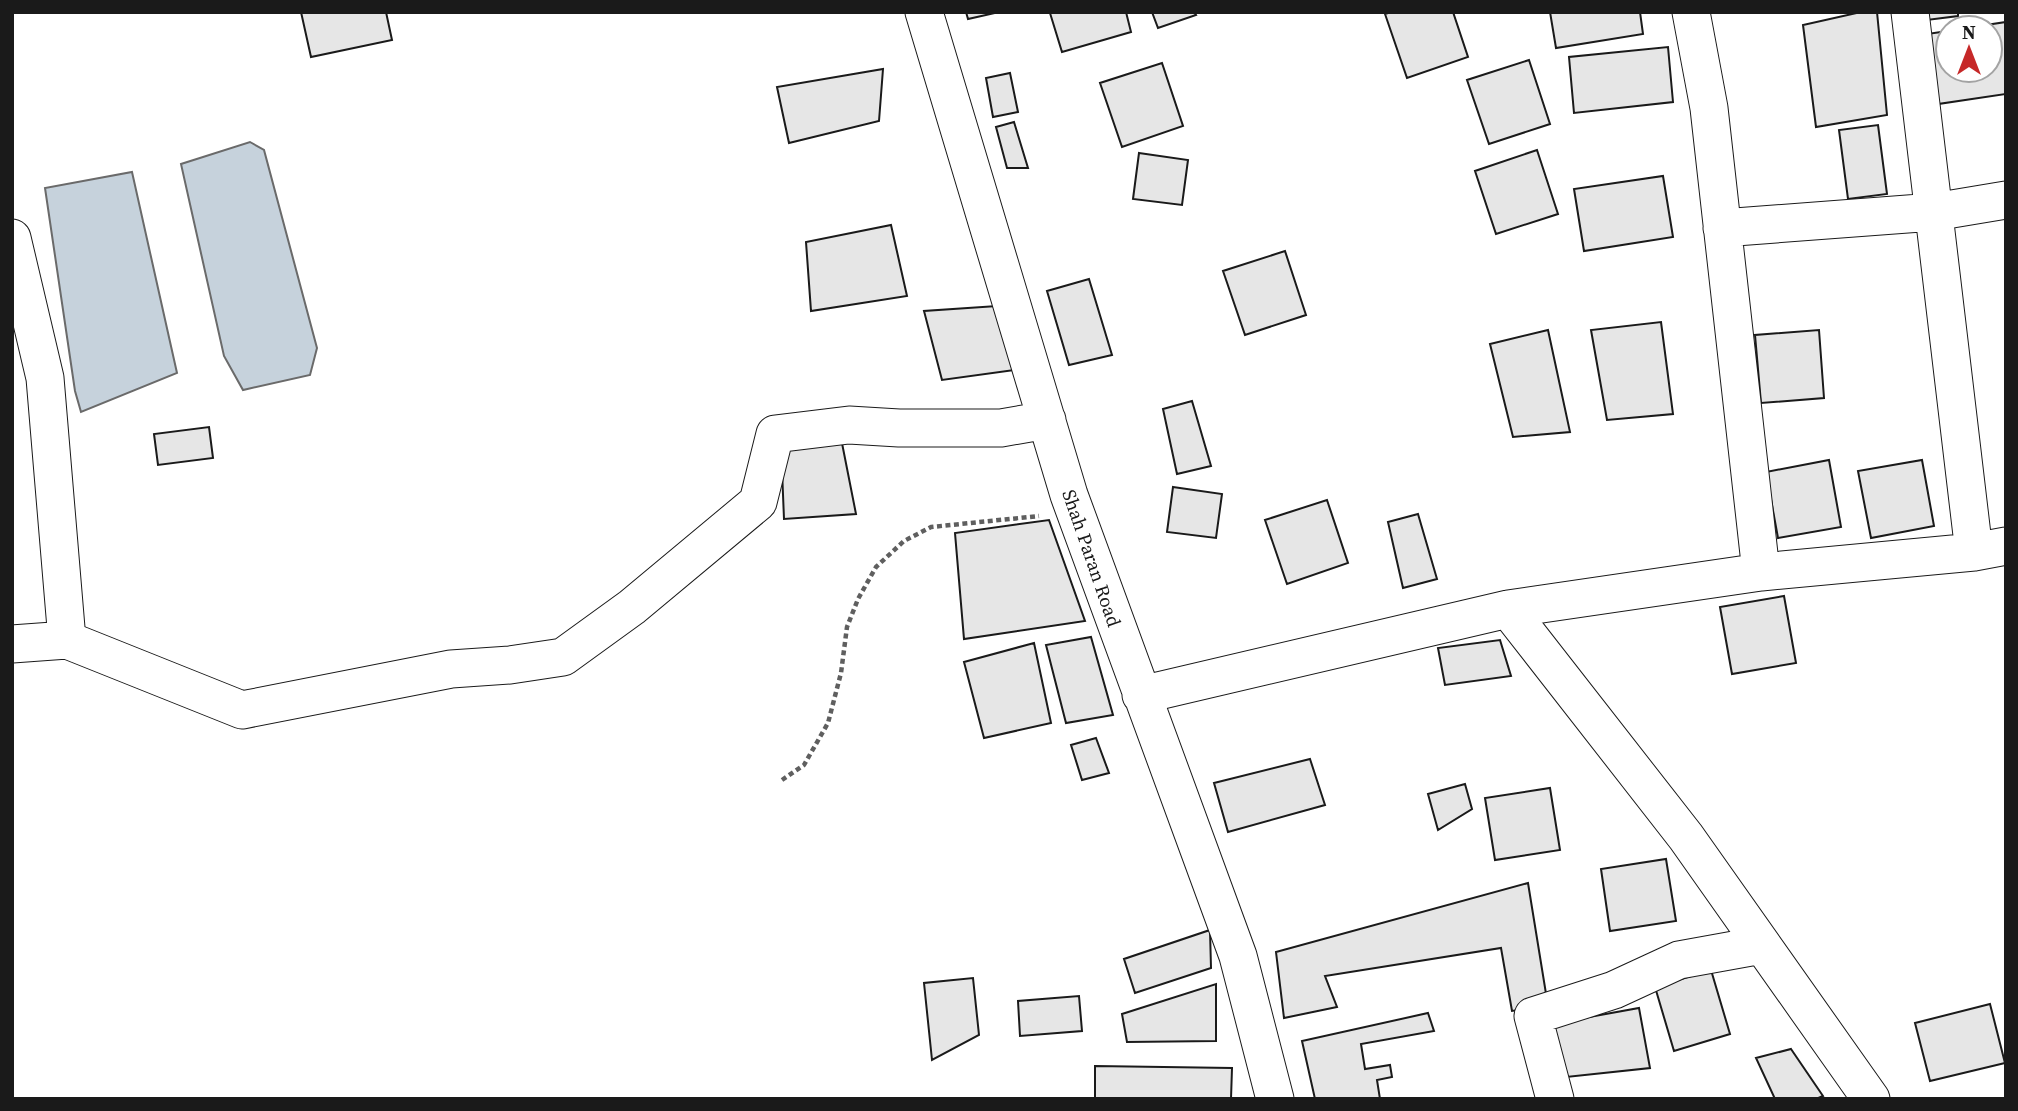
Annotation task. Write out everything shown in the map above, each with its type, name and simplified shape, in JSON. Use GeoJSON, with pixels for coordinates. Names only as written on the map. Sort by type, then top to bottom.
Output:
{"type":"FeatureCollection","features":[{"type":"Feature","properties":{"kind":"street","name":"Shah Paran Road"},"geometry":{"type":"LineString","coordinates":[[924,12],[1075,511],[1238,956],[1275,1099]]}},
{"type":"Feature","properties":{"kind":"street"},"geometry":{"type":"LineString","coordinates":[[1691,12],[1709,108],[1760,572]]}},
{"type":"Feature","properties":{"kind":"street"},"geometry":{"type":"LineString","coordinates":[[1141,695],[1508,609],[1760,572],[1990,549],[1934,212],[1910,12]]}},
{"type":"Feature","properties":{"kind":"street"},"geometry":{"type":"LineString","coordinates":[[1722,228],[1934,212],[2006,200]]}},
{"type":"Feature","properties":{"kind":"street"},"geometry":{"type":"LineString","coordinates":[[12,238],[45,377],[67,640]]}},
{"type":"Feature","properties":{"kind":"street"},"geometry":{"type":"LineString","coordinates":[[12,644],[67,640],[242,710],[451,669],[510,665],[564,657],[632,607],[758,502],[775,434],[849,425],[1001,428],[1047,420]]}},
{"type":"Feature","properties":{"kind":"street"},"geometry":{"type":"LineString","coordinates":[[1508,609],[1686,837],[1871,1099]]}},
{"type":"Feature","properties":{"kind":"street"},"geometry":{"type":"LineString","coordinates":[[1555,1099],[1532,1016],[1614,990],[1679,960],[1762,945]]}},
{"type":"Feature","properties":{"kind":"path"},"geometry":{"type":"LineString","coordinates":[[782,780],[804,765],[819,741],[835,699],[847,626],[858,599],[876,567],[904,541],[931,527],[1075,511]]}},
{"type":"Feature","properties":{"kind":"shaded area"},"geometry":{"type":"Polygon","coordinates":[[[250,142],[264,150],[317,348],[310,375],[243,390],[224,356],[181,164],[250,142]]]}},
{"type":"Feature","properties":{"kind":"shaded area"},"geometry":{"type":"Polygon","coordinates":[[[132,172],[177,373],[81,412],[75,391],[45,188],[132,172]]]}},
{"type":"Feature","properties":{"kind":"building"},"geometry":{"type":"Polygon","coordinates":[[[301,12],[386,12],[392,40],[311,57],[301,12]]]}},
{"type":"Feature","properties":{"kind":"building"},"geometry":{"type":"Polygon","coordinates":[[[966,12],[995,12],[995,13],[968,19],[966,12]]]}},
{"type":"Feature","properties":{"kind":"building"},"geometry":{"type":"Polygon","coordinates":[[[1126,12],[1131,32],[1062,52],[1050,13],[1126,12]]]}},
{"type":"Feature","properties":{"kind":"building"},"geometry":{"type":"Polygon","coordinates":[[[1152,12],[1194,12],[1196,15],[1158,28],[1152,12]]]}},
{"type":"Feature","properties":{"kind":"building"},"geometry":{"type":"Polygon","coordinates":[[[1453,12],[1468,57],[1407,78],[1385,14],[1453,12]]]}},
{"type":"Feature","properties":{"kind":"building"},"geometry":{"type":"Polygon","coordinates":[[[1550,12],[1640,12],[1643,34],[1556,48],[1550,12]]]}},
{"type":"Feature","properties":{"kind":"building"},"geometry":{"type":"Polygon","coordinates":[[[1861,12],[1877,12],[1887,115],[1816,127],[1803,25],[1861,12]]]}},
{"type":"Feature","properties":{"kind":"building"},"geometry":{"type":"Polygon","coordinates":[[[1918,12],[1958,12],[1934,14],[1934,19],[1919,21],[1918,12]]]}},
{"type":"Feature","properties":{"kind":"building"},"geometry":{"type":"Polygon","coordinates":[[[2004,22],[2006,94],[1938,104],[1935,84],[2004,84],[2004,22]]]}},
{"type":"Feature","properties":{"kind":"building"},"geometry":{"type":"Polygon","coordinates":[[[1934,33],[1934,79],[1927,34],[1934,33]]]}},
{"type":"Feature","properties":{"kind":"building"},"geometry":{"type":"Polygon","coordinates":[[[1668,47],[1673,102],[1574,113],[1569,57],[1668,47]]]}},
{"type":"Feature","properties":{"kind":"building"},"geometry":{"type":"Polygon","coordinates":[[[1529,60],[1550,124],[1489,144],[1467,80],[1529,60]]]}},
{"type":"Feature","properties":{"kind":"building"},"geometry":{"type":"Polygon","coordinates":[[[1162,63],[1183,126],[1122,147],[1100,83],[1162,63]]]}},
{"type":"Feature","properties":{"kind":"building"},"geometry":{"type":"Polygon","coordinates":[[[883,69],[879,121],[789,143],[777,87],[883,69]]]}},
{"type":"Feature","properties":{"kind":"building"},"geometry":{"type":"Polygon","coordinates":[[[1010,73],[1018,112],[993,117],[986,78],[1010,73]]]}},
{"type":"Feature","properties":{"kind":"building"},"geometry":{"type":"Polygon","coordinates":[[[1014,122],[1028,168],[1007,168],[996,127],[1014,122]]]}},
{"type":"Feature","properties":{"kind":"building"},"geometry":{"type":"Polygon","coordinates":[[[1878,125],[1887,194],[1848,199],[1839,130],[1878,125]]]}},
{"type":"Feature","properties":{"kind":"building"},"geometry":{"type":"Polygon","coordinates":[[[1537,150],[1558,214],[1496,234],[1475,171],[1537,150]]]}},
{"type":"Feature","properties":{"kind":"building"},"geometry":{"type":"Polygon","coordinates":[[[1139,153],[1188,160],[1182,205],[1133,199],[1139,153]]]}},
{"type":"Feature","properties":{"kind":"building"},"geometry":{"type":"Polygon","coordinates":[[[1663,176],[1673,237],[1584,251],[1574,189],[1663,176]]]}},
{"type":"Feature","properties":{"kind":"building"},"geometry":{"type":"Polygon","coordinates":[[[891,225],[907,296],[811,311],[806,242],[891,225]]]}},
{"type":"Feature","properties":{"kind":"building"},"geometry":{"type":"Polygon","coordinates":[[[1285,251],[1306,315],[1245,335],[1223,271],[1285,251]]]}},
{"type":"Feature","properties":{"kind":"building"},"geometry":{"type":"Polygon","coordinates":[[[1089,279],[1112,355],[1069,365],[1047,291],[1089,279]]]}},
{"type":"Feature","properties":{"kind":"building"},"geometry":{"type":"Polygon","coordinates":[[[997,306],[1021,369],[942,380],[924,311],[997,306]]]}},
{"type":"Feature","properties":{"kind":"building"},"geometry":{"type":"Polygon","coordinates":[[[1661,322],[1673,414],[1607,420],[1591,330],[1661,322]]]}},
{"type":"Feature","properties":{"kind":"building"},"geometry":{"type":"Polygon","coordinates":[[[1548,330],[1570,432],[1513,437],[1490,344],[1548,330]]]}},
{"type":"Feature","properties":{"kind":"building"},"geometry":{"type":"Polygon","coordinates":[[[1819,330],[1824,398],[1761,403],[1755,335],[1819,330]]]}},
{"type":"Feature","properties":{"kind":"building"},"geometry":{"type":"Polygon","coordinates":[[[1192,401],[1211,466],[1177,474],[1163,409],[1192,401]]]}},
{"type":"Feature","properties":{"kind":"building"},"geometry":{"type":"Polygon","coordinates":[[[209,427],[213,458],[158,465],[154,434],[209,427]]]}},
{"type":"Feature","properties":{"kind":"building"},"geometry":{"type":"Polygon","coordinates":[[[840,433],[856,514],[784,519],[781,445],[840,433]]]}},
{"type":"Feature","properties":{"kind":"building"},"geometry":{"type":"Polygon","coordinates":[[[1829,460],[1841,527],[1778,538],[1766,472],[1829,460]]]}},
{"type":"Feature","properties":{"kind":"building"},"geometry":{"type":"Polygon","coordinates":[[[1922,460],[1934,526],[1871,538],[1858,471],[1922,460]]]}},
{"type":"Feature","properties":{"kind":"building"},"geometry":{"type":"Polygon","coordinates":[[[1173,487],[1222,494],[1216,538],[1167,532],[1173,487]]]}},
{"type":"Feature","properties":{"kind":"building"},"geometry":{"type":"Polygon","coordinates":[[[1327,500],[1348,563],[1287,584],[1265,520],[1327,500]]]}},
{"type":"Feature","properties":{"kind":"building"},"geometry":{"type":"Polygon","coordinates":[[[1418,514],[1437,579],[1403,588],[1388,522],[1418,514]]]}},
{"type":"Feature","properties":{"kind":"building"},"geometry":{"type":"Polygon","coordinates":[[[1049,520],[1085,621],[964,639],[955,533],[1049,520]]]}},
{"type":"Feature","properties":{"kind":"building"},"geometry":{"type":"Polygon","coordinates":[[[1784,596],[1796,663],[1732,674],[1720,607],[1784,596]]]}},
{"type":"Feature","properties":{"kind":"building"},"geometry":{"type":"Polygon","coordinates":[[[1091,637],[1113,715],[1066,723],[1046,645],[1091,637]]]}},
{"type":"Feature","properties":{"kind":"building"},"geometry":{"type":"Polygon","coordinates":[[[1500,640],[1511,676],[1445,685],[1438,648],[1500,640]]]}},
{"type":"Feature","properties":{"kind":"building"},"geometry":{"type":"Polygon","coordinates":[[[1034,643],[1051,723],[984,738],[964,662],[1034,643]]]}},
{"type":"Feature","properties":{"kind":"building"},"geometry":{"type":"Polygon","coordinates":[[[1096,738],[1109,773],[1082,780],[1071,745],[1096,738]]]}},
{"type":"Feature","properties":{"kind":"building"},"geometry":{"type":"Polygon","coordinates":[[[1310,759],[1325,805],[1228,832],[1214,783],[1310,759]]]}},
{"type":"Feature","properties":{"kind":"building"},"geometry":{"type":"Polygon","coordinates":[[[1465,784],[1472,809],[1438,830],[1428,794],[1465,784]]]}},
{"type":"Feature","properties":{"kind":"building"},"geometry":{"type":"Polygon","coordinates":[[[1550,788],[1560,850],[1495,860],[1485,798],[1550,788]]]}},
{"type":"Feature","properties":{"kind":"building"},"geometry":{"type":"Polygon","coordinates":[[[1666,859],[1676,921],[1610,931],[1601,869],[1666,859]]]}},
{"type":"Feature","properties":{"kind":"building"},"geometry":{"type":"Polygon","coordinates":[[[1528,883],[1548,1006],[1512,1011],[1501,948],[1325,976],[1337,1007],[1284,1018],[1276,952],[1528,883]]]}},
{"type":"Feature","properties":{"kind":"building"},"geometry":{"type":"Polygon","coordinates":[[[1210,930],[1211,968],[1135,993],[1124,959],[1210,930]]]}},
{"type":"Feature","properties":{"kind":"building"},"geometry":{"type":"Polygon","coordinates":[[[1711,970],[1730,1034],[1674,1051],[1655,987],[1711,970]]]}},
{"type":"Feature","properties":{"kind":"building"},"geometry":{"type":"Polygon","coordinates":[[[973,978],[979,1035],[932,1060],[924,983],[973,978]]]}},
{"type":"Feature","properties":{"kind":"building"},"geometry":{"type":"Polygon","coordinates":[[[1216,984],[1216,1041],[1127,1042],[1122,1014],[1216,984]]]}},
{"type":"Feature","properties":{"kind":"building"},"geometry":{"type":"Polygon","coordinates":[[[1079,996],[1082,1031],[1020,1036],[1018,1001],[1079,996]]]}},
{"type":"Feature","properties":{"kind":"building"},"geometry":{"type":"Polygon","coordinates":[[[1990,1004],[2005,1063],[1930,1081],[1915,1023],[1990,1004]]]}},
{"type":"Feature","properties":{"kind":"building"},"geometry":{"type":"Polygon","coordinates":[[[1639,1008],[1650,1068],[1557,1078],[1545,1025],[1639,1008]]]}},
{"type":"Feature","properties":{"kind":"building"},"geometry":{"type":"Polygon","coordinates":[[[1428,1013],[1434,1031],[1361,1044],[1365,1069],[1390,1065],[1392,1077],[1377,1080],[1380,1099],[1315,1099],[1302,1041],[1428,1013]]]}},
{"type":"Feature","properties":{"kind":"building"},"geometry":{"type":"Polygon","coordinates":[[[1791,1049],[1823,1096],[1816,1099],[1775,1099],[1756,1058],[1791,1049]]]}},
{"type":"Feature","properties":{"kind":"building"},"geometry":{"type":"Polygon","coordinates":[[[1095,1066],[1232,1068],[1231,1099],[1095,1099],[1095,1066]]]}}]}
